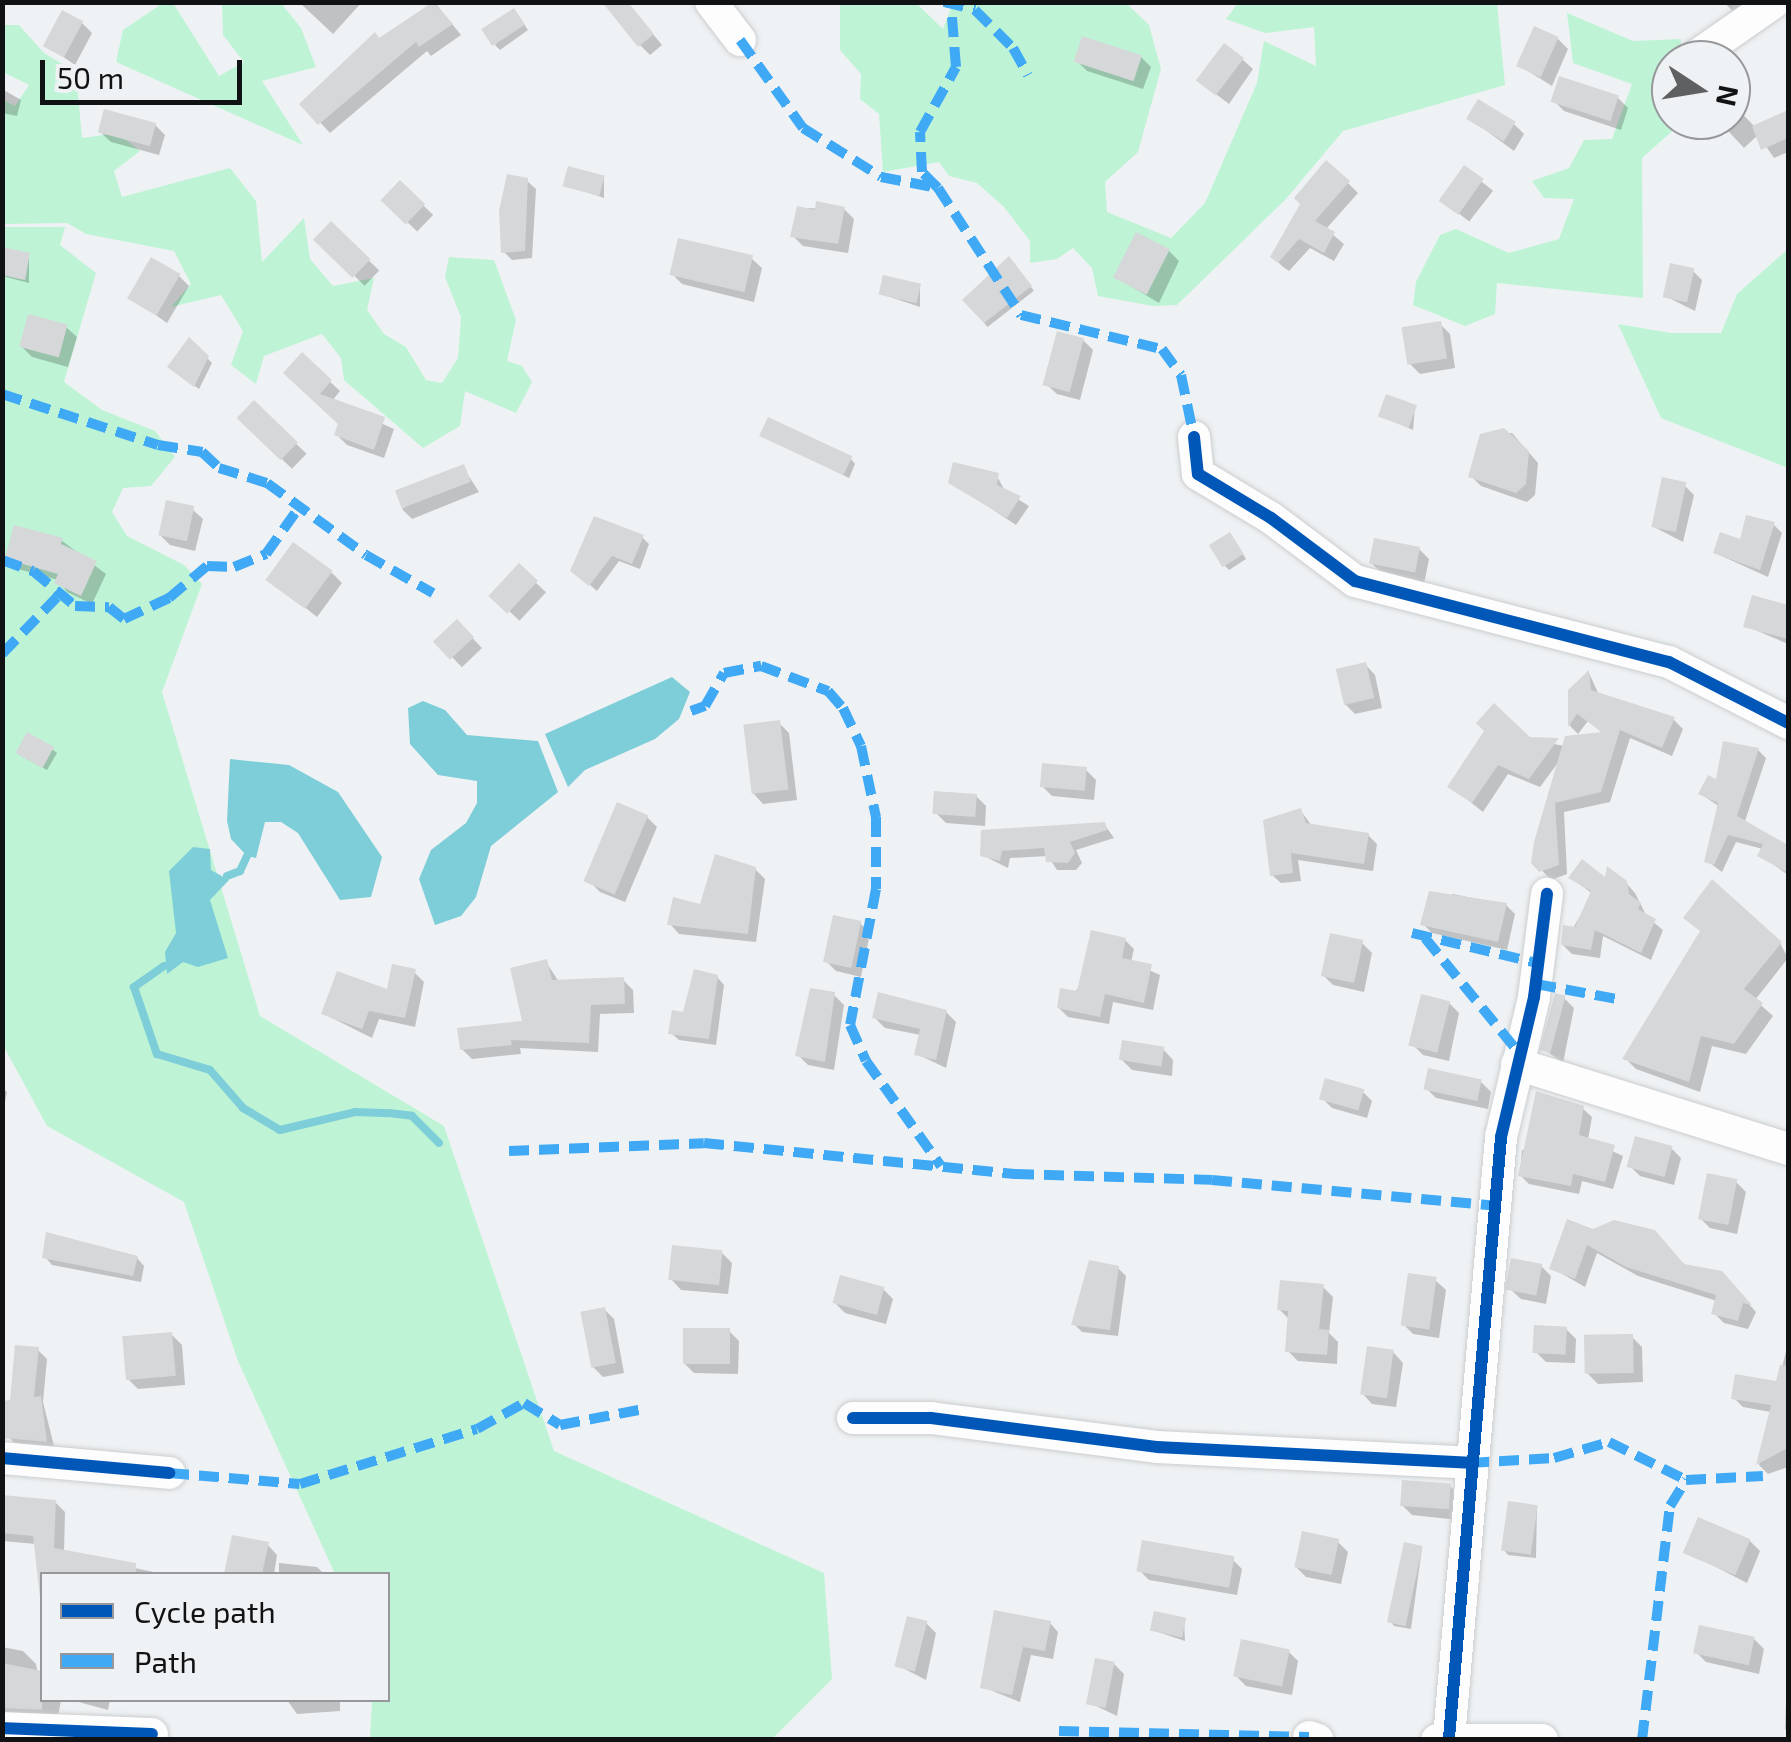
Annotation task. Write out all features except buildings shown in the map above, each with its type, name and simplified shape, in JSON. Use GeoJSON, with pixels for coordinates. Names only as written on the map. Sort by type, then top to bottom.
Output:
{"type":"FeatureCollection","features":[{"type":"Feature","properties":{"kind":"street"},"geometry":{"type":"LineString","coordinates":[[711,2],[740,40]]}},
{"type":"Feature","properties":{"kind":"street"},"geometry":{"type":"LineString","coordinates":[[1720,40],[1774,2]]}},
{"type":"Feature","properties":{"kind":"street"},"geometry":{"type":"LineString","coordinates":[[1194,437],[1198,474],[1272,518],[1356,581],[1669,662],[1788,723]]}},
{"type":"Feature","properties":{"kind":"street"},"geometry":{"type":"LineString","coordinates":[[1449,1738],[1469,1462],[1501,1137],[1534,997],[1547,894]]}},
{"type":"Feature","properties":{"kind":"street"},"geometry":{"type":"LineString","coordinates":[[1517,1064],[1788,1149]]}},
{"type":"Feature","properties":{"kind":"street"},"geometry":{"type":"LineString","coordinates":[[853,1418],[930,1418],[1158,1447],[1469,1462]]}},
{"type":"Feature","properties":{"kind":"street"},"geometry":{"type":"LineString","coordinates":[[2,1458],[169,1473]]}},
{"type":"Feature","properties":{"kind":"street"},"geometry":{"type":"LineString","coordinates":[[2,1728],[152,1734]]}},
{"type":"Feature","properties":{"kind":"street"},"geometry":{"type":"LineString","coordinates":[[1437,1740],[1542,1740]]}},
{"type":"Feature","properties":{"kind":"green space"},"geometry":{"type":"Polygon","coordinates":[[[163,3],[173,3],[219,76],[244,62],[223,35],[222,4],[281,3],[301,28],[316,67],[262,81],[303,145],[116,62],[123,30],[163,3]]]}},
{"type":"Feature","properties":{"kind":"green space"},"geometry":{"type":"Polygon","coordinates":[[[840,3],[916,3],[943,29],[953,3],[1126,3],[1149,25],[1161,69],[1138,152],[1105,182],[1107,212],[1171,238],[1205,203],[1257,83],[1264,41],[1316,66],[1314,27],[1265,33],[1226,19],[1238,3],[1497,3],[1505,85],[1343,131],[1286,199],[1177,305],[1153,306],[1098,296],[1092,268],[1073,248],[1057,259],[1030,263],[1030,241],[1004,207],[977,183],[949,176],[939,162],[883,172],[879,114],[860,99],[861,74],[840,50],[840,3]]]}},
{"type":"Feature","properties":{"kind":"green space"},"geometry":{"type":"Polygon","coordinates":[[[1567,13],[1633,41],[1651,40],[1651,140],[1662,140],[1642,158],[1643,298],[1497,283],[1495,314],[1465,326],[1413,305],[1416,282],[1440,235],[1456,229],[1509,253],[1559,239],[1574,199],[1544,198],[1532,181],[1569,168],[1584,140],[1612,139],[1632,84],[1573,63],[1567,13]]]}},
{"type":"Feature","properties":{"kind":"green space"},"geometry":{"type":"Polygon","coordinates":[[[3,25],[19,25],[44,53],[76,72],[82,138],[117,133],[140,151],[114,171],[122,197],[230,168],[256,201],[262,262],[304,218],[310,259],[333,286],[374,278],[367,310],[384,334],[406,347],[426,380],[442,383],[458,358],[461,317],[445,277],[449,257],[494,260],[516,320],[507,361],[522,366],[532,382],[516,413],[465,391],[460,426],[423,448],[344,380],[341,358],[322,334],[264,356],[256,384],[231,365],[243,331],[221,295],[171,307],[191,284],[174,251],[86,234],[67,223],[3,224],[3,100],[15,106],[29,85],[3,72],[3,25]]]}},
{"type":"Feature","properties":{"kind":"green space"},"geometry":{"type":"Polygon","coordinates":[[[3,227],[65,227],[60,245],[96,273],[64,382],[102,410],[155,431],[175,457],[151,486],[123,488],[112,512],[127,536],[184,565],[202,584],[162,692],[260,1016],[444,1126],[554,1451],[824,1573],[832,1679],[772,1739],[370,1739],[372,1702],[390,1702],[390,1572],[334,1572],[238,1361],[184,1202],[47,1126],[3,1045],[3,227]]]}},
{"type":"Feature","properties":{"kind":"green space"},"geometry":{"type":"Polygon","coordinates":[[[1788,249],[1788,468],[1661,418],[1618,324],[1671,333],[1721,333],[1737,294],[1788,249]]]}},
{"type":"Feature","properties":{"kind":"water"},"geometry":{"type":"Polygon","coordinates":[[[672,677],[690,692],[679,719],[655,739],[585,770],[568,787],[545,734],[672,677]]]}},
{"type":"Feature","properties":{"kind":"water"},"geometry":{"type":"Polygon","coordinates":[[[423,701],[445,710],[467,735],[538,741],[558,792],[491,846],[476,897],[461,916],[435,925],[419,879],[431,850],[466,823],[477,803],[477,781],[438,775],[410,744],[408,708],[423,701]]]}},
{"type":"Feature","properties":{"kind":"water"},"geometry":{"type":"Polygon","coordinates":[[[230,759],[289,765],[338,792],[382,857],[371,897],[340,900],[298,833],[281,822],[265,822],[256,858],[247,856],[231,839],[227,821],[230,759]]]}},
{"type":"Feature","properties":{"kind":"water"},"geometry":{"type":"Polygon","coordinates":[[[193,847],[210,849],[211,870],[229,880],[210,900],[228,958],[198,967],[183,962],[167,974],[165,952],[176,933],[169,871],[193,847]]]}},
{"type":"Feature","properties":{"kind":"waterway"},"geometry":{"type":"LineString","coordinates":[[227,876],[240,871],[247,856]]}},
{"type":"Feature","properties":{"kind":"waterway"},"geometry":{"type":"LineString","coordinates":[[164,966],[134,987],[157,1054],[210,1070],[243,1108],[280,1130],[355,1112],[389,1113],[412,1116],[439,1143]]}},
{"type":"Feature","properties":{"kind":"marked path"},"geometry":{"type":"LineString","coordinates":[[944,2],[975,10],[1013,48],[1028,75]]}},
{"type":"Feature","properties":{"kind":"marked path"},"geometry":{"type":"LineString","coordinates":[[938,188],[922,172],[920,132],[956,67],[951,5]]}},
{"type":"Feature","properties":{"kind":"marked path"},"geometry":{"type":"LineString","coordinates":[[740,40],[803,128],[881,177],[938,188],[1021,315],[1162,349],[1181,375],[1194,437]]}},
{"type":"Feature","properties":{"kind":"marked path"},"geometry":{"type":"LineString","coordinates":[[2,394],[158,445],[202,452],[219,468],[267,483],[366,555],[433,593]]}},
{"type":"Feature","properties":{"kind":"marked path"},"geometry":{"type":"LineString","coordinates":[[2,560],[33,571],[75,606],[109,607],[124,619],[169,598],[207,566],[234,567],[266,554],[300,506]]}},
{"type":"Feature","properties":{"kind":"marked path"},"geometry":{"type":"LineString","coordinates":[[2,654],[57,597]]}},
{"type":"Feature","properties":{"kind":"marked path"},"geometry":{"type":"LineString","coordinates":[[691,711],[705,706],[724,673],[761,666],[828,691],[843,708],[861,746],[876,817],[876,889],[850,1025],[866,1061],[941,1166]]}},
{"type":"Feature","properties":{"kind":"marked path"},"geometry":{"type":"LineString","coordinates":[[1412,933],[1537,963]]}},
{"type":"Feature","properties":{"kind":"marked path"},"geometry":{"type":"LineString","coordinates":[[1425,938],[1519,1053]]}},
{"type":"Feature","properties":{"kind":"marked path"},"geometry":{"type":"LineString","coordinates":[[1536,984],[1622,1000]]}},
{"type":"Feature","properties":{"kind":"marked path"},"geometry":{"type":"LineString","coordinates":[[509,1151],[704,1143],[1014,1174],[1212,1180],[1496,1206]]}},
{"type":"Feature","properties":{"kind":"marked path"},"geometry":{"type":"LineString","coordinates":[[169,1473],[300,1484],[477,1429],[524,1403],[560,1425],[639,1410]]}},
{"type":"Feature","properties":{"kind":"marked path"},"geometry":{"type":"LineString","coordinates":[[1469,1463],[1554,1458],[1609,1442],[1686,1480]]}},
{"type":"Feature","properties":{"kind":"marked path"},"geometry":{"type":"LineString","coordinates":[[1642,1740],[1670,1506],[1686,1480],[1763,1476]]}},
{"type":"Feature","properties":{"kind":"marked path"},"geometry":{"type":"LineString","coordinates":[[1059,1731],[1309,1737]]}},
{"type":"Feature","properties":{"kind":"cycle path"},"geometry":{"type":"LineString","coordinates":[[1194,437],[1198,474],[1271,518],[1355,581],[1669,662],[1788,723]]}},
{"type":"Feature","properties":{"kind":"cycle path"},"geometry":{"type":"LineString","coordinates":[[1449,1738],[1501,1137],[1534,997],[1547,894]]}},
{"type":"Feature","properties":{"kind":"cycle path"},"geometry":{"type":"LineString","coordinates":[[853,1418],[931,1418],[1158,1447],[1469,1463]]}},
{"type":"Feature","properties":{"kind":"cycle path"},"geometry":{"type":"LineString","coordinates":[[2,1458],[169,1473]]}},
{"type":"Feature","properties":{"kind":"cycle path"},"geometry":{"type":"LineString","coordinates":[[2,1728],[152,1734]]}}]}
